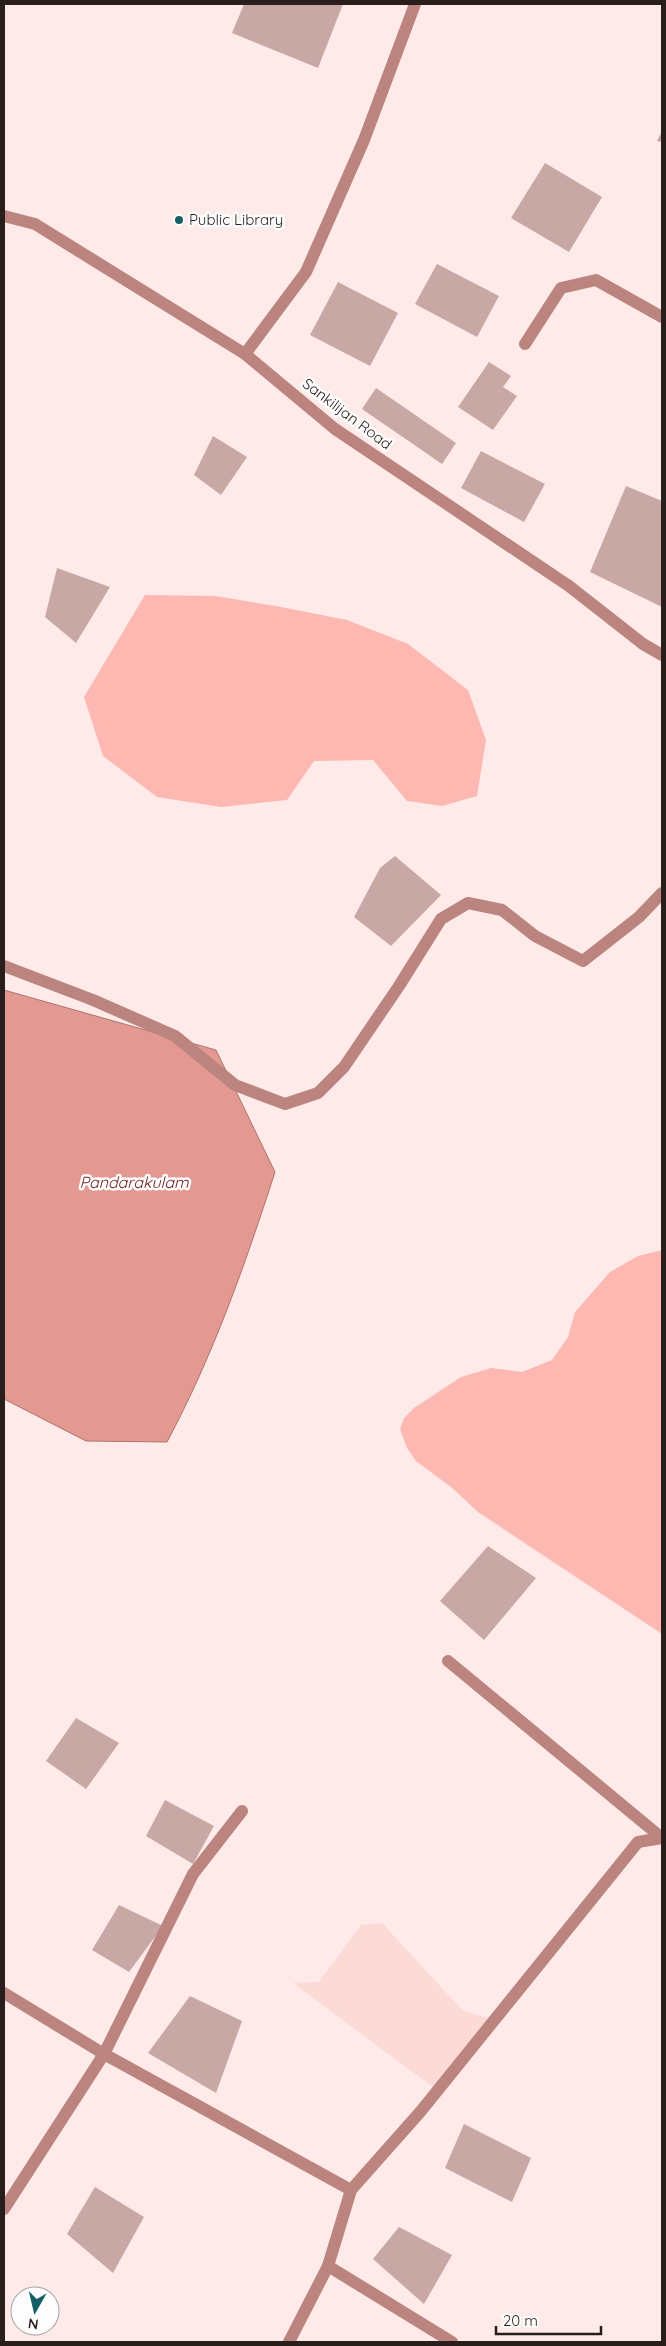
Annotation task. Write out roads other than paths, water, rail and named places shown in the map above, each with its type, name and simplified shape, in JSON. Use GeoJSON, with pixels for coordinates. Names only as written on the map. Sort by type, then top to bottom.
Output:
{"type":"FeatureCollection","features":[{"type":"Feature","properties":{"kind":"street"},"geometry":{"type":"LineString","coordinates":[[245,354],[306,272],[364,140],[415,4]]}},
{"type":"Feature","properties":{"kind":"street","name":"Sankilijan Road"},"geometry":{"type":"LineString","coordinates":[[4,216],[35,224],[245,354],[335,429],[569,586],[643,644],[662,656]]}},
{"type":"Feature","properties":{"kind":"street"},"geometry":{"type":"LineString","coordinates":[[525,344],[561,288],[596,280],[662,317]]}},
{"type":"Feature","properties":{"kind":"street"},"geometry":{"type":"LineString","coordinates":[[4,966],[93,1000],[175,1036],[235,1085],[285,1104],[318,1093],[344,1067],[399,986],[441,919],[468,903],[502,910],[534,936],[583,961],[638,917],[662,893]]}},
{"type":"Feature","properties":{"kind":"street"},"geometry":{"type":"LineString","coordinates":[[448,1661],[662,1838]]}},
{"type":"Feature","properties":{"kind":"street"},"geometry":{"type":"LineString","coordinates":[[4,2209],[104,2054],[193,1874],[242,1811]]}},
{"type":"Feature","properties":{"kind":"street"},"geometry":{"type":"LineString","coordinates":[[289,2342],[328,2266],[351,2190],[421,2111],[638,1842],[662,1838]]}},
{"type":"Feature","properties":{"kind":"street"},"geometry":{"type":"LineString","coordinates":[[4,1994],[104,2054],[351,2190]]}},
{"type":"Feature","properties":{"kind":"street"},"geometry":{"type":"LineString","coordinates":[[328,2266],[452,2342]]}},
{"type":"Feature","properties":{"kind":"water","name":"Pandarakulam"},"geometry":{"type":"Polygon","coordinates":[[[4,990],[216,1050],[275,1172],[227,1310],[184,1410],[167,1442],[86,1441],[4,1399],[4,990]]]}},
{"type":"Feature","properties":{"kind":"place","name":"Public Library"},"geometry":{"type":"Point","coordinates":[179,220]}}]}
